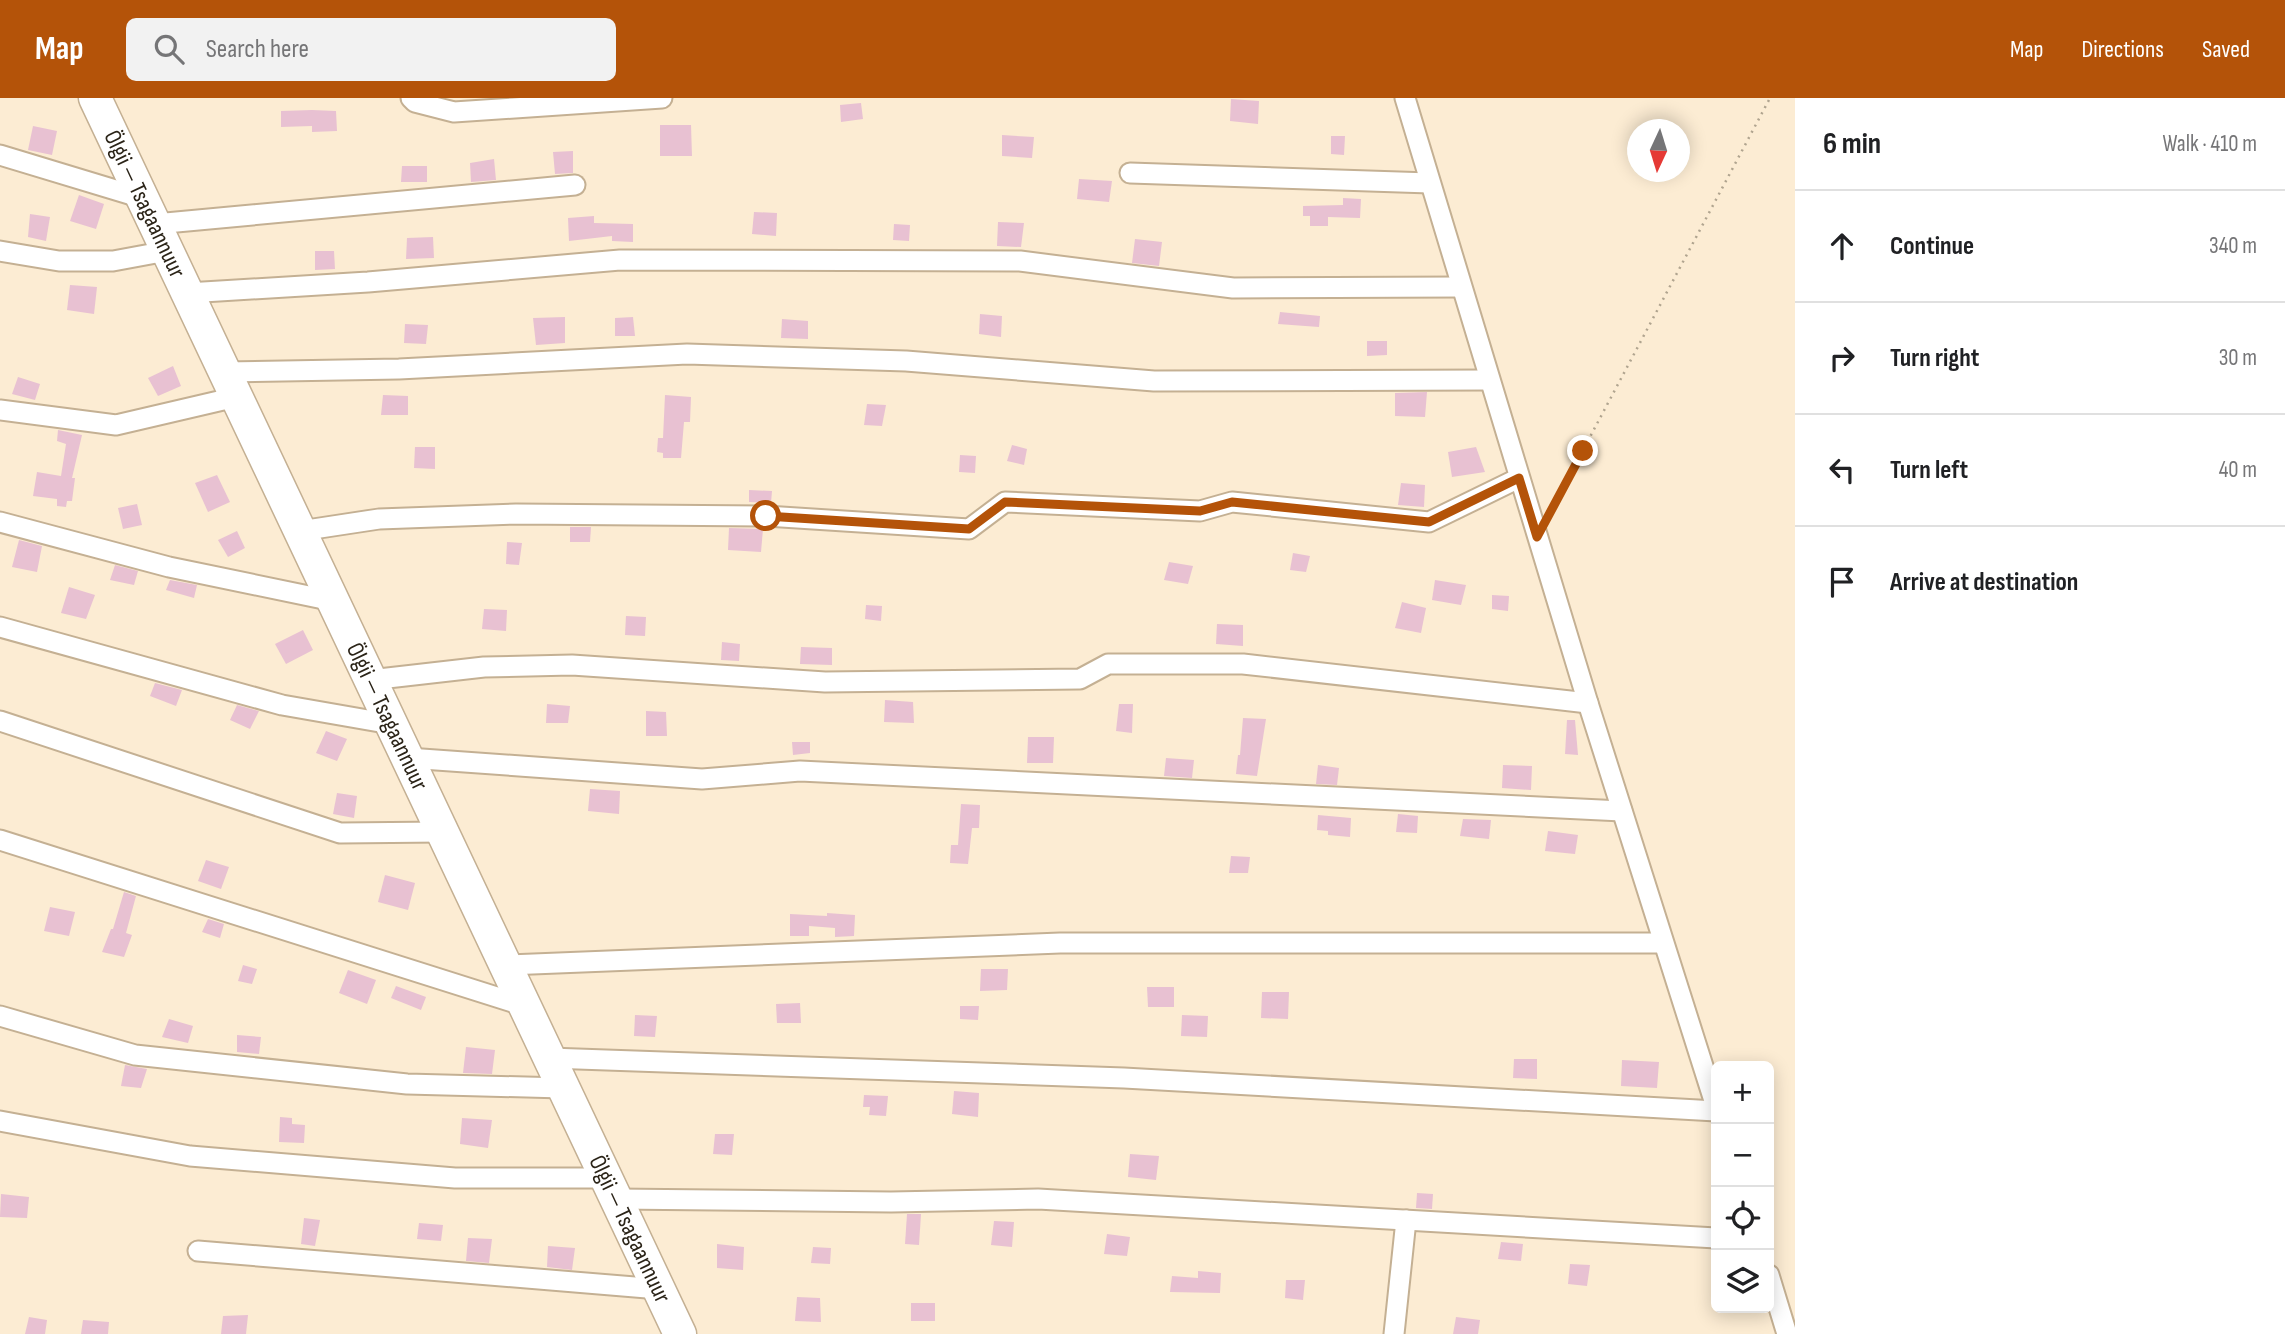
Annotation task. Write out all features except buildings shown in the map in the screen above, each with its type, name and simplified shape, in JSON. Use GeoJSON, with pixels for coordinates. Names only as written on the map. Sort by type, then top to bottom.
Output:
{"type":"FeatureCollection","features":[{"type":"Feature","properties":{"kind":"highway","name":"Ölgii — Tsagaannuur"},"geometry":{"type":"LineString","coordinates":[[95,98],[680,1334]]}},
{"type":"Feature","properties":{"kind":"street"},"geometry":{"type":"LineString","coordinates":[[411,98],[415,102],[454,112],[662,98]]}},
{"type":"Feature","properties":{"kind":"street"},"geometry":{"type":"LineString","coordinates":[[1405,98],[1588,703],[1711,1093]]}},
{"type":"Feature","properties":{"kind":"street"},"geometry":{"type":"LineString","coordinates":[[0,155],[155,224],[575,185]]}},
{"type":"Feature","properties":{"kind":"street"},"geometry":{"type":"LineString","coordinates":[[1130,173],[1430,183]]}},
{"type":"Feature","properties":{"kind":"street"},"geometry":{"type":"LineString","coordinates":[[0,251],[59,261],[113,261],[155,224]]}},
{"type":"Feature","properties":{"kind":"street"},"geometry":{"type":"LineString","coordinates":[[187,293],[368,282],[620,260],[1020,261],[1233,288],[1461,287]]}},
{"type":"Feature","properties":{"kind":"street"},"geometry":{"type":"LineString","coordinates":[[0,410],[116,425],[231,384],[399,369],[687,354],[906,361],[1154,381],[1489,380]]}},
{"type":"Feature","properties":{"kind":"street"},"geometry":{"type":"LineString","coordinates":[[300,531],[379,519],[516,514],[766,516],[969,529],[1005,502],[1200,511],[1232,502],[1429,522],[1519,478]]}},
{"type":"Feature","properties":{"kind":"street"},"geometry":{"type":"LineString","coordinates":[[0,522],[169,567],[333,600]]}},
{"type":"Feature","properties":{"kind":"street"},"geometry":{"type":"LineString","coordinates":[[0,627],[282,705],[391,724]]}},
{"type":"Feature","properties":{"kind":"street"},"geometry":{"type":"LineString","coordinates":[[370,680],[484,667],[572,666],[825,682],[1080,678],[1108,664],[1243,664],[1588,703]]}},
{"type":"Feature","properties":{"kind":"street"},"geometry":{"type":"LineString","coordinates":[[0,721],[340,833],[442,832]]}},
{"type":"Feature","properties":{"kind":"street"},"geometry":{"type":"LineString","coordinates":[[408,758],[702,779],[800,771],[1622,811]]}},
{"type":"Feature","properties":{"kind":"street"},"geometry":{"type":"LineString","coordinates":[[0,840],[525,1006]]}},
{"type":"Feature","properties":{"kind":"street"},"geometry":{"type":"LineString","coordinates":[[506,965],[1060,943],[1663,943]]}},
{"type":"Feature","properties":{"kind":"street"},"geometry":{"type":"LineString","coordinates":[[0,1016],[135,1055],[407,1084],[563,1088]]}},
{"type":"Feature","properties":{"kind":"street"},"geometry":{"type":"LineString","coordinates":[[550,1058],[1124,1079],[1711,1109]]}},
{"type":"Feature","properties":{"kind":"street"},"geometry":{"type":"LineString","coordinates":[[0,1121],[190,1156],[611,1189],[891,1202],[1038,1199],[1711,1238]]}},
{"type":"Feature","properties":{"kind":"street"},"geometry":{"type":"LineString","coordinates":[[1394,1334],[1406,1220]]}},
{"type":"Feature","properties":{"kind":"street"},"geometry":{"type":"LineString","coordinates":[[198,1251],[659,1289]]}},
{"type":"Feature","properties":{"kind":"street"},"geometry":{"type":"LineString","coordinates":[[1774,1291],[1787,1334]]}},
{"type":"Feature","properties":{"kind":"path"},"geometry":{"type":"LineString","coordinates":[[1537,537],[1770,98]]}},
{"type":"Feature","properties":{"kind":"route"},"geometry":{"type":"LineString","coordinates":[[766,516],[969,529],[1005,502],[1200,511],[1232,502],[1429,522],[1519,478],[1537,537],[1583,451]]}}]}
